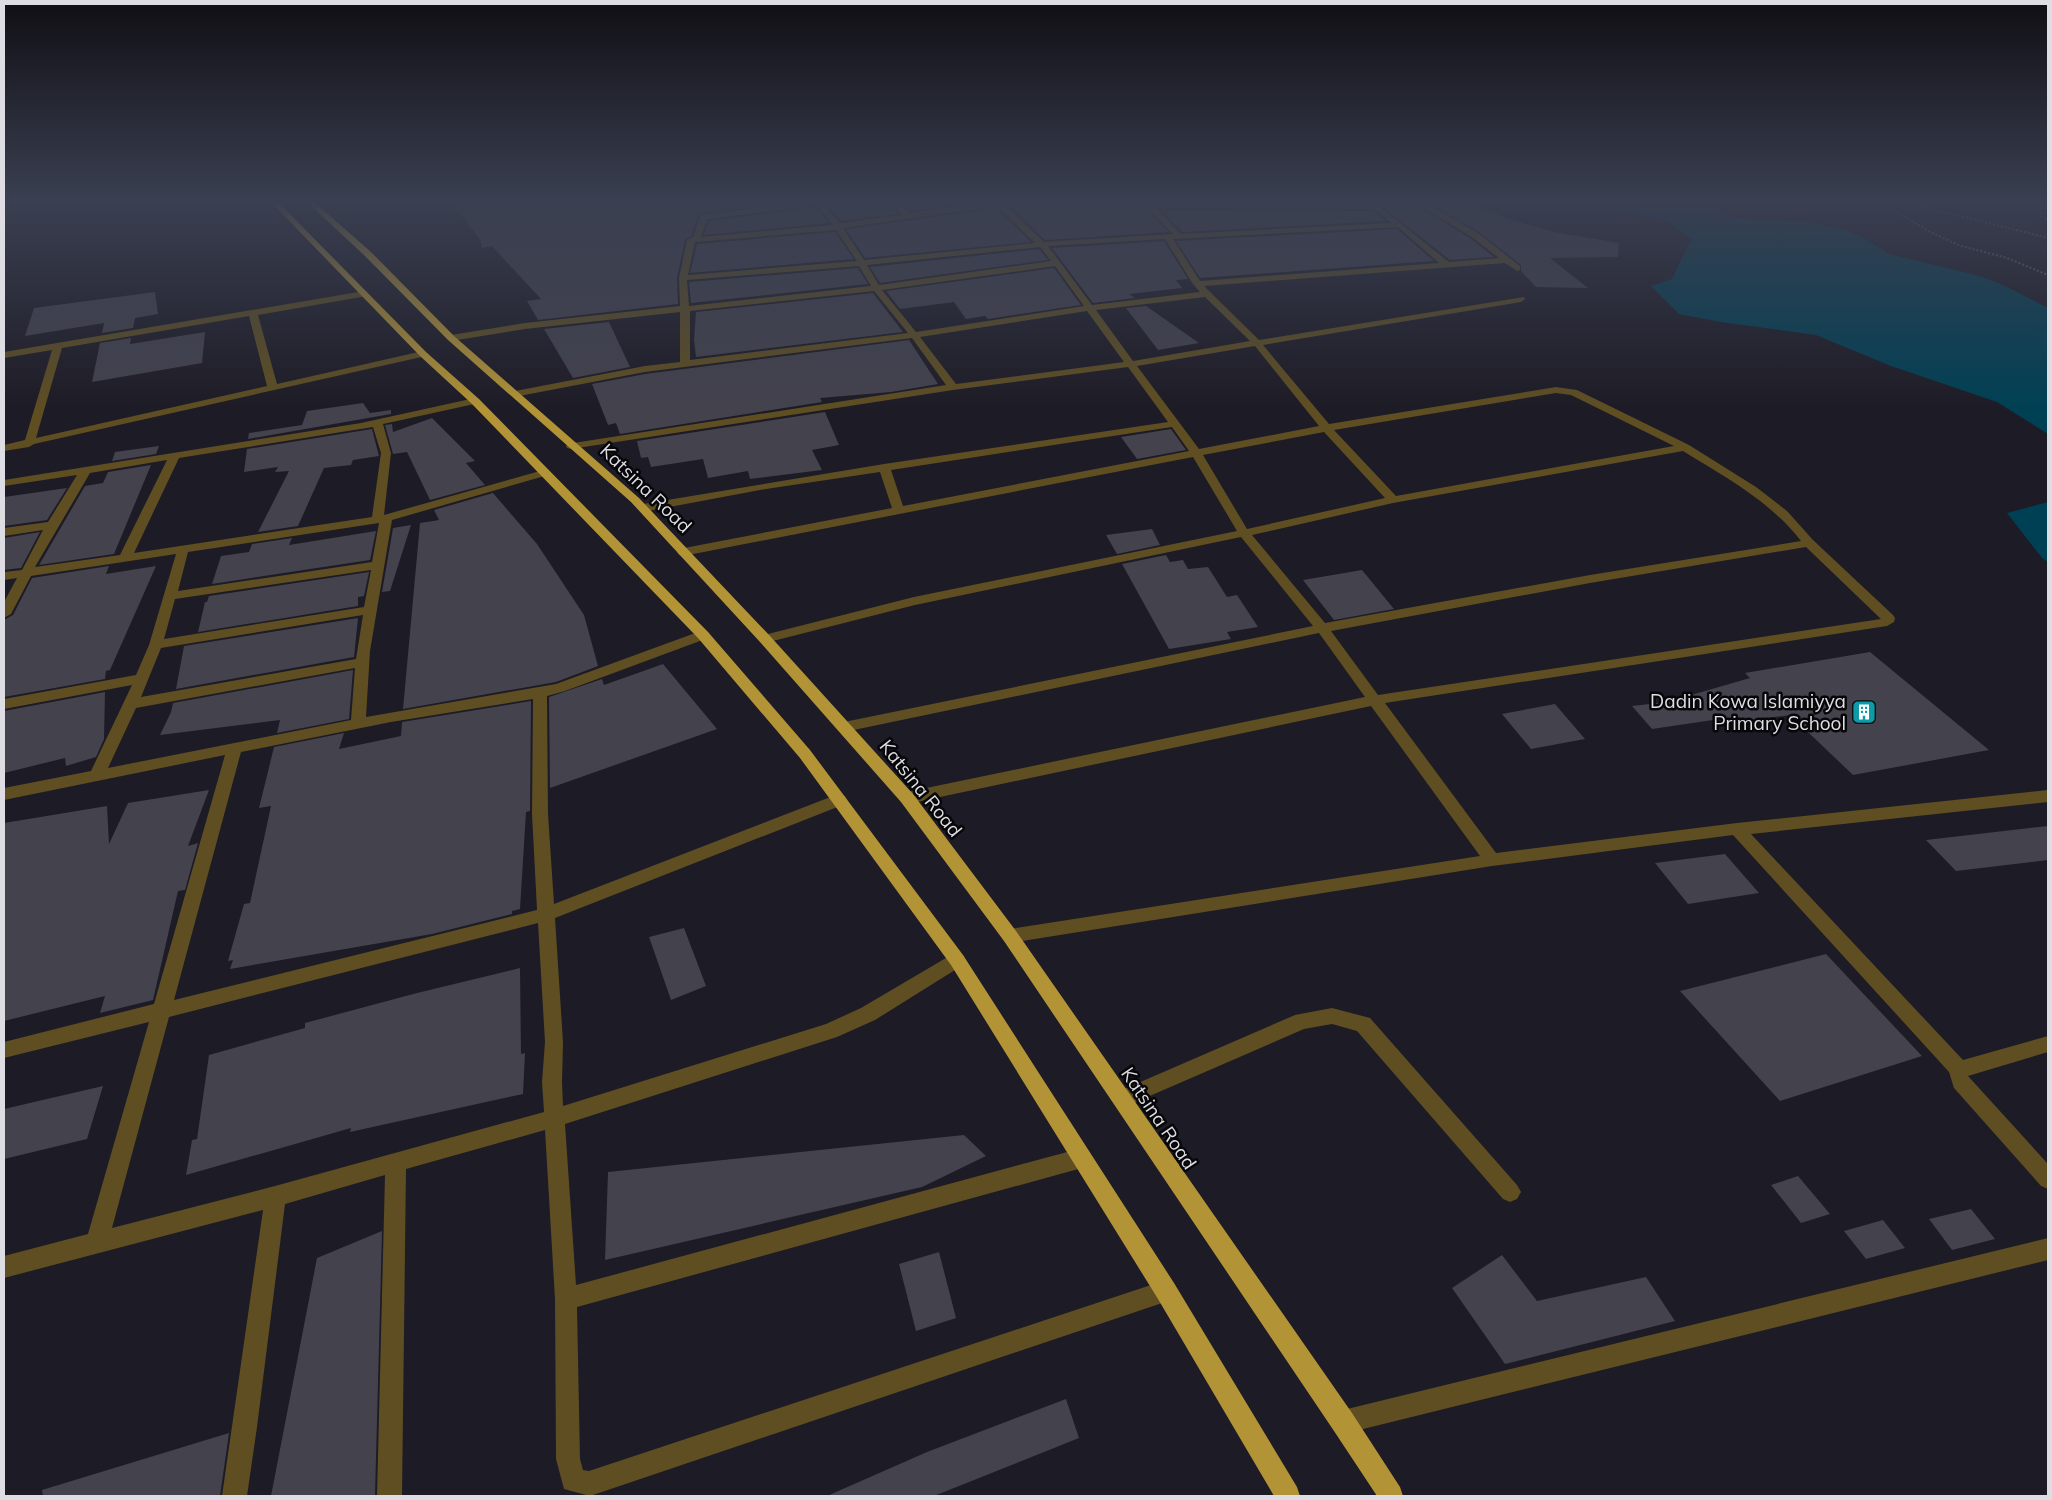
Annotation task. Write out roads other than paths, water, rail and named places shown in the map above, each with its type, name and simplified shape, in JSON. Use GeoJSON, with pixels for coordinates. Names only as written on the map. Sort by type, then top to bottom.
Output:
{"type":"FeatureCollection","features":[{"type":"Feature","properties":{"kind":"highway"},"geometry":{"type":"LineString","coordinates":[[341,270],[423,354],[475,401],[703,635],[805,754],[957,960],[1166,1291],[1288,1496]]}},
{"type":"Feature","properties":{"kind":"highway","name":"Katsina Road"},"geometry":{"type":"LineString","coordinates":[[384,270],[451,338],[642,508],[765,639],[907,798],[1010,936],[1343,1422],[1391,1496]]}},
{"type":"Feature","properties":{"kind":"street"},"geometry":{"type":"LineString","coordinates":[[685,270],[683,278],[686,308],[685,364]]}},
{"type":"Feature","properties":{"kind":"street"},"geometry":{"type":"LineString","coordinates":[[683,278],[778,270]]}},
{"type":"Feature","properties":{"kind":"street"},"geometry":{"type":"LineString","coordinates":[[866,270],[876,288],[953,387]]}},
{"type":"Feature","properties":{"kind":"street"},"geometry":{"type":"LineString","coordinates":[[451,338],[525,326],[876,288],[1006,270]]}},
{"type":"Feature","properties":{"kind":"street"},"geometry":{"type":"LineString","coordinates":[[1062,270],[1196,453],[1243,532],[1322,628],[1492,860]]}},
{"type":"Feature","properties":{"kind":"street"},"geometry":{"type":"LineString","coordinates":[[1188,270],[1197,284],[1256,343],[1326,428],[1392,500]]}},
{"type":"Feature","properties":{"kind":"street"},"geometry":{"type":"LineString","coordinates":[[1197,284],[1371,270]]}},
{"type":"Feature","properties":{"kind":"street"},"geometry":{"type":"LineString","coordinates":[[4,355],[364,294]]}},
{"type":"Feature","properties":{"kind":"street"},"geometry":{"type":"LineString","coordinates":[[514,394],[645,369],[914,335],[1089,308],[1206,294]]}},
{"type":"Feature","properties":{"kind":"street"},"geometry":{"type":"LineString","coordinates":[[571,446],[953,387],[1130,364],[1521,299]]}},
{"type":"Feature","properties":{"kind":"street"},"geometry":{"type":"LineString","coordinates":[[253,313],[273,388]]}},
{"type":"Feature","properties":{"kind":"street"},"geometry":{"type":"LineString","coordinates":[[29,444],[58,347]]}},
{"type":"Feature","properties":{"kind":"street"},"geometry":{"type":"LineString","coordinates":[[4,448],[29,444],[423,354]]}},
{"type":"Feature","properties":{"kind":"street"},"geometry":{"type":"LineString","coordinates":[[683,552],[1326,428],[1556,390],[1573,392],[1685,447],[1762,496],[1800,529],[1809,543],[1888,618],[1887,622],[1375,700],[907,798]]}},
{"type":"Feature","properties":{"kind":"street"},"geometry":{"type":"LineString","coordinates":[[4,483],[377,423],[475,401]]}},
{"type":"Feature","properties":{"kind":"street"},"geometry":{"type":"LineString","coordinates":[[358,724],[363,662],[378,565],[382,519],[386,454],[377,423]]}},
{"type":"Feature","properties":{"kind":"street"},"geometry":{"type":"LineString","coordinates":[[642,508],[884,467],[1174,424]]}},
{"type":"Feature","properties":{"kind":"street"},"geometry":{"type":"LineString","coordinates":[[765,639],[914,601],[1191,545],[1392,500],[1685,447]]}},
{"type":"Feature","properties":{"kind":"street"},"geometry":{"type":"LineString","coordinates":[[125,558],[174,457]]}},
{"type":"Feature","properties":{"kind":"street"},"geometry":{"type":"LineString","coordinates":[[884,467],[899,510]]}},
{"type":"Feature","properties":{"kind":"street"},"geometry":{"type":"LineString","coordinates":[[4,614],[52,525],[85,471]]}},
{"type":"Feature","properties":{"kind":"street"},"geometry":{"type":"LineString","coordinates":[[4,576],[382,519],[544,473]]}},
{"type":"Feature","properties":{"kind":"street"},"geometry":{"type":"LineString","coordinates":[[4,532],[52,525]]}},
{"type":"Feature","properties":{"kind":"street"},"geometry":{"type":"LineString","coordinates":[[844,727],[1322,628],[1590,579],[1809,543]]}},
{"type":"Feature","properties":{"kind":"street"},"geometry":{"type":"LineString","coordinates":[[97,774],[131,704],[156,646],[183,549]]}},
{"type":"Feature","properties":{"kind":"street"},"geometry":{"type":"LineString","coordinates":[[170,596],[378,565]]}},
{"type":"Feature","properties":{"kind":"street"},"geometry":{"type":"LineString","coordinates":[[156,646],[370,610]]}},
{"type":"Feature","properties":{"kind":"street"},"geometry":{"type":"LineString","coordinates":[[4,794],[97,774],[358,724],[540,693],[560,688],[703,635]]}},
{"type":"Feature","properties":{"kind":"street"},"geometry":{"type":"LineString","coordinates":[[131,704],[363,662]]}},
{"type":"Feature","properties":{"kind":"street"},"geometry":{"type":"LineString","coordinates":[[4,704],[141,679]]}},
{"type":"Feature","properties":{"kind":"street"},"geometry":{"type":"LineString","coordinates":[[540,693],[540,814],[554,1042],[552,1082],[566,1299],[568,1459],[573,1480],[589,1484],[1166,1291]]}},
{"type":"Feature","properties":{"kind":"street"},"geometry":{"type":"LineString","coordinates":[[97,1242],[234,749]]}},
{"type":"Feature","properties":{"kind":"street"},"geometry":{"type":"LineString","coordinates":[[1010,936],[1492,860],[1738,829],[2048,796]]}},
{"type":"Feature","properties":{"kind":"street"},"geometry":{"type":"LineString","coordinates":[[4,1050],[547,914],[839,800]]}},
{"type":"Feature","properties":{"kind":"street"},"geometry":{"type":"LineString","coordinates":[[1738,829],[1959,1070],[1958,1074],[1961,1082],[2048,1179]]}},
{"type":"Feature","properties":{"kind":"street"},"geometry":{"type":"LineString","coordinates":[[4,1267],[275,1196],[555,1118],[830,1031],[868,1014],[957,960]]}},
{"type":"Feature","properties":{"kind":"street"},"geometry":{"type":"LineString","coordinates":[[1122,1099],[1302,1021],[1332,1016],[1363,1024],[1510,1192]]}},
{"type":"Feature","properties":{"kind":"street"},"geometry":{"type":"LineString","coordinates":[[1959,1070],[2048,1044]]}},
{"type":"Feature","properties":{"kind":"street"},"geometry":{"type":"LineString","coordinates":[[566,1299],[1082,1158]]}},
{"type":"Feature","properties":{"kind":"street"},"geometry":{"type":"LineString","coordinates":[[390,1496],[396,1161]]}},
{"type":"Feature","properties":{"kind":"street"},"geometry":{"type":"LineString","coordinates":[[234,1496],[245,1427],[275,1196]]}},
{"type":"Feature","properties":{"kind":"street"},"geometry":{"type":"LineString","coordinates":[[1343,1422],[2048,1249]]}},
{"type":"Feature","properties":{"kind":"water"},"geometry":{"type":"Polygon","coordinates":[[[1676,270],[1954,270],[1979,276],[2003,285],[2048,308],[2048,434],[1997,402],[1891,366],[1816,335],[1721,322],[1679,314],[1651,286],[1672,279],[1676,270]]]}},
{"type":"Feature","properties":{"kind":"water"},"geometry":{"type":"Polygon","coordinates":[[[2048,502],[2048,562],[2042,558],[2007,513],[2048,502]]]}},
{"type":"Feature","properties":{"kind":"place","name":"Dadin Kowa Islamiyya Primary School"},"geometry":{"type":"Point","coordinates":[1864,712]}}]}
